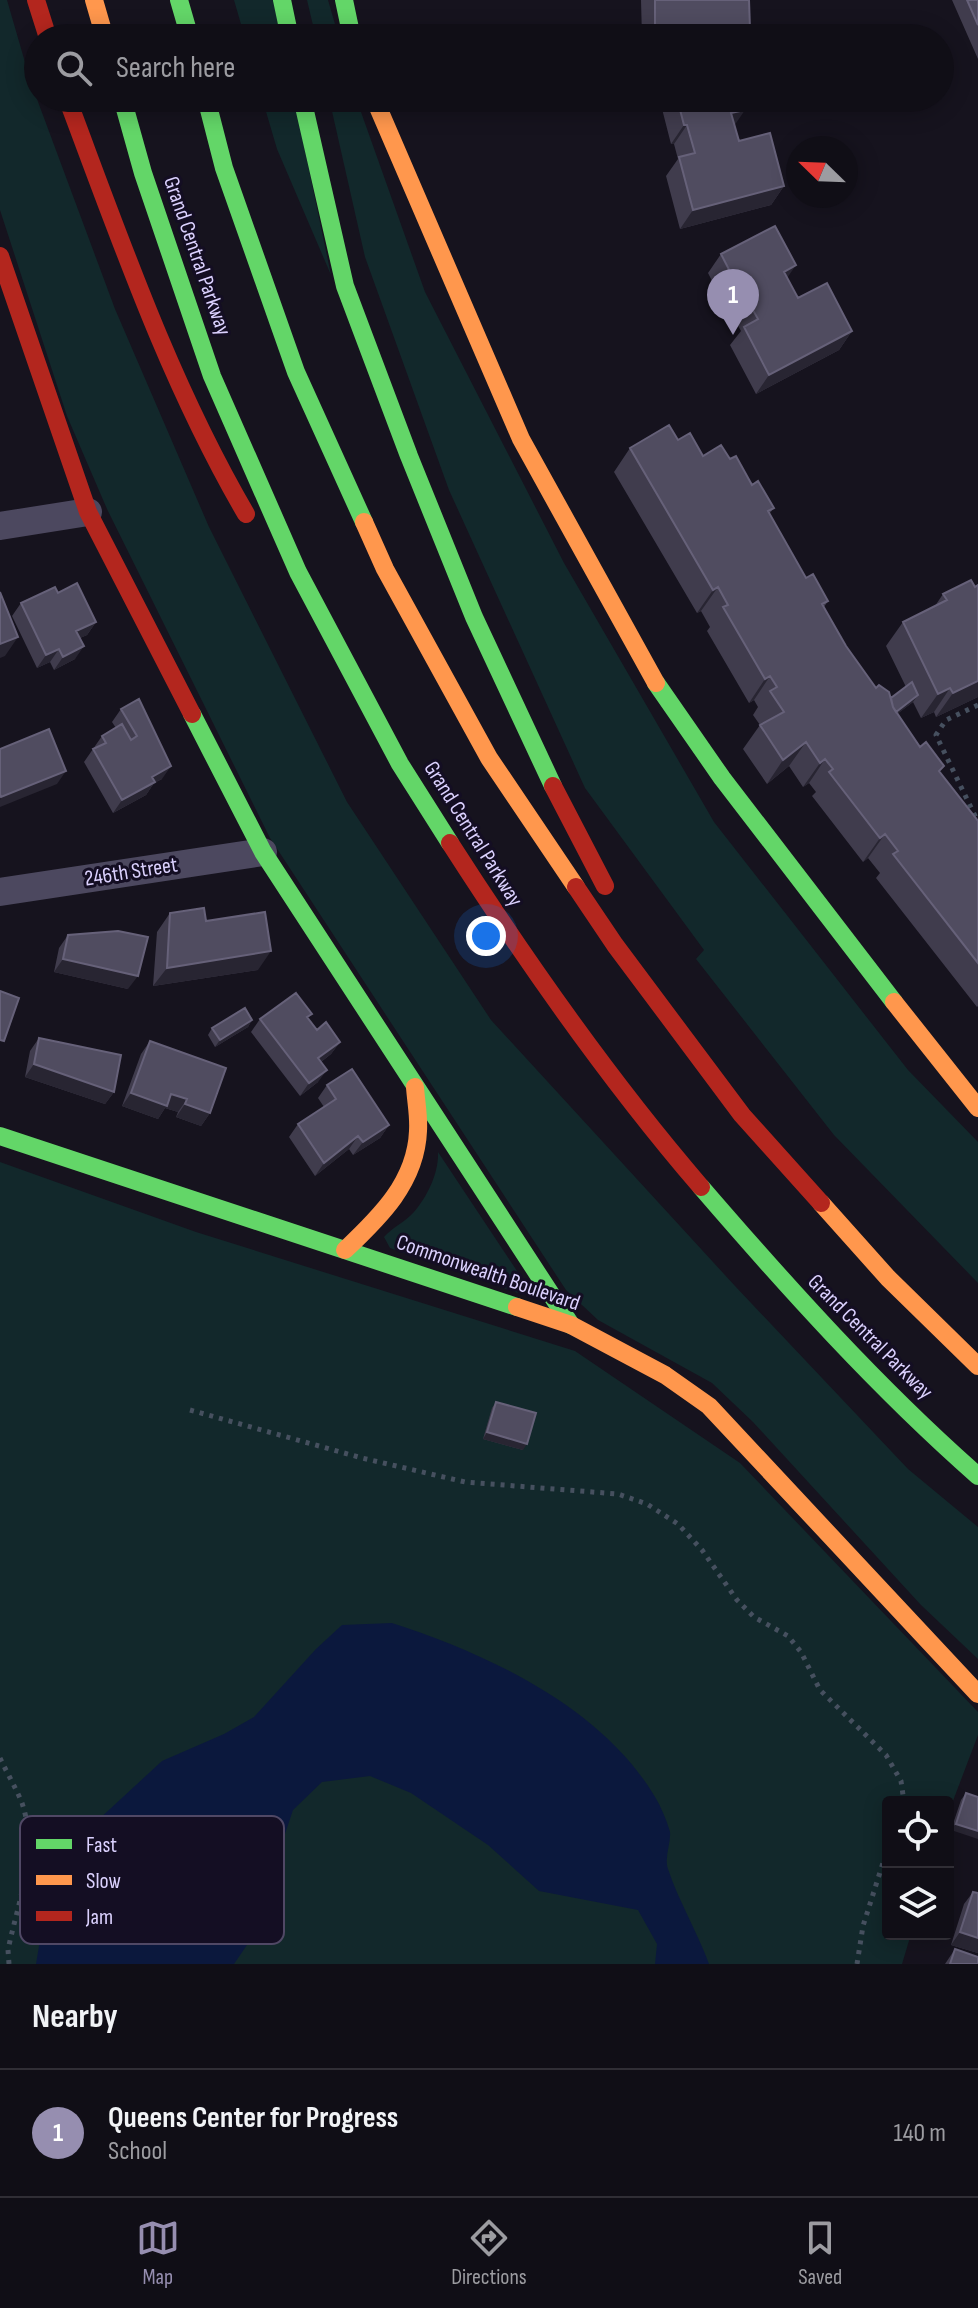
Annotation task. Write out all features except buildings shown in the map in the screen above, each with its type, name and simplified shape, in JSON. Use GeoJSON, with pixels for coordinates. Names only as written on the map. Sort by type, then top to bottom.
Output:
{"type":"FeatureCollection","features":[{"type":"Feature","properties":{"kind":"main road"},"geometry":{"type":"LineString","coordinates":[[36,0],[44,24]]}},
{"type":"Feature","properties":{"kind":"main road"},"geometry":{"type":"LineString","coordinates":[[94,0],[101,24]]}},
{"type":"Feature","properties":{"kind":"main road"},"geometry":{"type":"LineString","coordinates":[[179,0],[186,24]]}},
{"type":"Feature","properties":{"kind":"main road"},"geometry":{"type":"LineString","coordinates":[[282,0],[287,24]]}},
{"type":"Feature","properties":{"kind":"main road"},"geometry":{"type":"LineString","coordinates":[[344,0],[349,24]]}},
{"type":"Feature","properties":{"kind":"main road"},"geometry":{"type":"LineString","coordinates":[[72,112],[141,295],[215,461],[254,528]]}},
{"type":"Feature","properties":{"kind":"main road","name":"Grand Central Parkway"},"geometry":{"type":"LineString","coordinates":[[126,112],[143,173],[212,376],[298,572],[400,764],[519,951],[647,1125],[790,1291],[946,1448],[978,1476]]}},
{"type":"Feature","properties":{"kind":"main road"},"geometry":{"type":"LineString","coordinates":[[210,112],[224,168],[296,372],[385,569],[489,758],[615,945],[742,1115],[888,1278],[978,1366]]}},
{"type":"Feature","properties":{"kind":"main road"},"geometry":{"type":"LineString","coordinates":[[305,112],[345,286],[409,456],[474,617],[547,775],[612,900]]}},
{"type":"Feature","properties":{"kind":"main road"},"geometry":{"type":"LineString","coordinates":[[380,112],[521,439],[656,683],[722,778],[978,1108]]}},
{"type":"Feature","properties":{"kind":"main road"},"geometry":{"type":"LineString","coordinates":[[0,256],[88,512],[263,852],[571,1325]]}},
{"type":"Feature","properties":{"kind":"main road"},"geometry":{"type":"LineString","coordinates":[[277,569],[400,764]]}},
{"type":"Feature","properties":{"kind":"main road"},"geometry":{"type":"LineString","coordinates":[[626,928],[742,1115]]}},
{"type":"Feature","properties":{"kind":"main road"},"geometry":{"type":"LineString","coordinates":[[345,1250],[392,1205],[408,1179],[418,1136],[415,1084]]}},
{"type":"Feature","properties":{"kind":"main road","name":"Commonwealth Boulevard"},"geometry":{"type":"LineString","coordinates":[[0,1136],[571,1325],[665,1375],[709,1406],[978,1694]]}},
{"type":"Feature","properties":{"kind":"street"},"geometry":{"type":"LineString","coordinates":[[0,526],[88,512]]}},
{"type":"Feature","properties":{"kind":"street","name":"246th Street"},"geometry":{"type":"LineString","coordinates":[[0,892],[263,852]]}},
{"type":"Feature","properties":{"kind":"path"},"geometry":{"type":"LineString","coordinates":[[978,705],[946,720],[936,735],[978,822]]}},
{"type":"Feature","properties":{"kind":"path"},"geometry":{"type":"LineString","coordinates":[[190,1410],[362,1458],[465,1482],[618,1494],[647,1504],[678,1524],[737,1600],[754,1617],[788,1636],[801,1652],[820,1690],[886,1755],[901,1781],[903,1796]]}},
{"type":"Feature","properties":{"kind":"path"},"geometry":{"type":"LineString","coordinates":[[0,1758],[22,1803],[25,1816]]}},
{"type":"Feature","properties":{"kind":"path"},"geometry":{"type":"LineString","coordinates":[[857,1964],[863,1926],[882,1866]]}},
{"type":"Feature","properties":{"kind":"path"},"geometry":{"type":"LineString","coordinates":[[9,1964],[8,1950],[20,1899]]}},
{"type":"Feature","properties":{"kind":"green space"},"geometry":{"type":"Polygon","coordinates":[[[0,0],[7,0],[24,59],[24,112],[42,112],[115,309],[209,527],[347,802],[491,1020],[908,1469],[978,1527],[978,1659],[921,1605],[753,1422],[712,1383],[598,1320],[566,1290],[270,838],[107,509],[67,416],[0,210],[0,0]]]}},
{"type":"Feature","properties":{"kind":"green space"},"geometry":{"type":"Polygon","coordinates":[[[234,0],[273,0],[278,24],[241,24],[234,0]]]}},
{"type":"Feature","properties":{"kind":"green space"},"geometry":{"type":"Polygon","coordinates":[[[307,0],[328,0],[335,24],[313,24],[307,0]]]}},
{"type":"Feature","properties":{"kind":"green space"},"geometry":{"type":"Polygon","coordinates":[[[266,112],[297,112],[331,275],[277,149],[266,112]]]}},
{"type":"Feature","properties":{"kind":"green space"},"geometry":{"type":"Polygon","coordinates":[[[332,112],[361,112],[425,292],[564,563],[714,822],[908,1070],[978,1142],[978,1283],[834,1135],[696,959],[704,950],[585,788],[449,490],[365,257],[332,112]]]}},
{"type":"Feature","properties":{"kind":"green space"},"geometry":{"type":"Polygon","coordinates":[[[438,1152],[521,1277],[522,1286],[518,1293],[390,1248],[384,1237],[410,1216],[423,1199],[434,1176],[438,1152]]]}},
{"type":"Feature","properties":{"kind":"green space"},"geometry":{"type":"Polygon","coordinates":[[[0,1162],[196,1232],[575,1351],[740,1463],[978,1712],[978,1735],[954,1798],[882,1796],[882,1940],[909,1940],[902,1964],[0,1964],[0,1162]]]}},
{"type":"Feature","properties":{"kind":"water"},"geometry":{"type":"Polygon","coordinates":[[[392,1623],[467,1651],[543,1690],[609,1740],[637,1771],[659,1804],[670,1832],[668,1869],[709,1964],[655,1964],[657,1944],[638,1910],[539,1891],[488,1845],[411,1793],[370,1776],[322,1782],[293,1810],[284,1837],[284,1816],[102,1816],[162,1761],[254,1717],[342,1625],[392,1623]]]}},
{"type":"Feature","properties":{"kind":"water"},"geometry":{"type":"Polygon","coordinates":[[[39,1944],[248,1944],[234,1964],[36,1964],[39,1944]]]}},
{"type":"Feature","properties":{"kind":"traffic: fast"},"geometry":{"type":"LineString","coordinates":[[179,0],[186,24]]}},
{"type":"Feature","properties":{"kind":"traffic: fast"},"geometry":{"type":"LineString","coordinates":[[282,0],[287,24]]}},
{"type":"Feature","properties":{"kind":"traffic: fast"},"geometry":{"type":"LineString","coordinates":[[344,0],[349,24]]}},
{"type":"Feature","properties":{"kind":"traffic: fast"},"geometry":{"type":"LineString","coordinates":[[126,112],[143,173],[212,376],[298,572],[400,764],[450,843]]}},
{"type":"Feature","properties":{"kind":"traffic: fast"},"geometry":{"type":"LineString","coordinates":[[210,112],[224,168],[296,372],[364,522]]}},
{"type":"Feature","properties":{"kind":"traffic: fast"},"geometry":{"type":"LineString","coordinates":[[305,112],[345,286],[474,617],[553,786]]}},
{"type":"Feature","properties":{"kind":"traffic: fast"},"geometry":{"type":"LineString","coordinates":[[656,683],[722,778],[894,1002]]}},
{"type":"Feature","properties":{"kind":"traffic: fast"},"geometry":{"type":"LineString","coordinates":[[192,714],[263,852],[571,1325]]}},
{"type":"Feature","properties":{"kind":"traffic: fast"},"geometry":{"type":"LineString","coordinates":[[0,1136],[517,1307]]}},
{"type":"Feature","properties":{"kind":"traffic: fast"},"geometry":{"type":"LineString","coordinates":[[701,1187],[835,1336],[905,1408],[978,1476]]}},
{"type":"Feature","properties":{"kind":"traffic: slow"},"geometry":{"type":"LineString","coordinates":[[94,0],[101,24]]}},
{"type":"Feature","properties":{"kind":"traffic: slow"},"geometry":{"type":"LineString","coordinates":[[380,112],[521,439],[656,683]]}},
{"type":"Feature","properties":{"kind":"traffic: slow"},"geometry":{"type":"LineString","coordinates":[[364,522],[385,569],[489,758],[576,887]]}},
{"type":"Feature","properties":{"kind":"traffic: slow"},"geometry":{"type":"LineString","coordinates":[[894,1002],[978,1108]]}},
{"type":"Feature","properties":{"kind":"traffic: slow"},"geometry":{"type":"LineString","coordinates":[[345,1250],[383,1211],[411,1166],[418,1131],[415,1087]]}},
{"type":"Feature","properties":{"kind":"traffic: slow"},"geometry":{"type":"LineString","coordinates":[[821,1203],[888,1278],[978,1366]]}},
{"type":"Feature","properties":{"kind":"traffic: slow"},"geometry":{"type":"LineString","coordinates":[[517,1307],[571,1325],[665,1375],[709,1406],[978,1694]]}},
{"type":"Feature","properties":{"kind":"traffic: jam"},"geometry":{"type":"LineString","coordinates":[[36,0],[44,24]]}},
{"type":"Feature","properties":{"kind":"traffic: jam"},"geometry":{"type":"LineString","coordinates":[[72,112],[170,362],[193,414],[246,514]]}},
{"type":"Feature","properties":{"kind":"traffic: jam"},"geometry":{"type":"LineString","coordinates":[[0,256],[88,512],[192,714]]}},
{"type":"Feature","properties":{"kind":"traffic: jam"},"geometry":{"type":"LineString","coordinates":[[553,786],[605,886]]}},
{"type":"Feature","properties":{"kind":"traffic: jam"},"geometry":{"type":"LineString","coordinates":[[450,843],[570,1020],[633,1105],[701,1187]]}},
{"type":"Feature","properties":{"kind":"traffic: jam"},"geometry":{"type":"LineString","coordinates":[[576,887],[615,945],[742,1115],[821,1203]]}},
{"type":"Feature","properties":{"kind":"place","name":"Queens Center for Progress"},"geometry":{"type":"Point","coordinates":[733,335]}}]}
